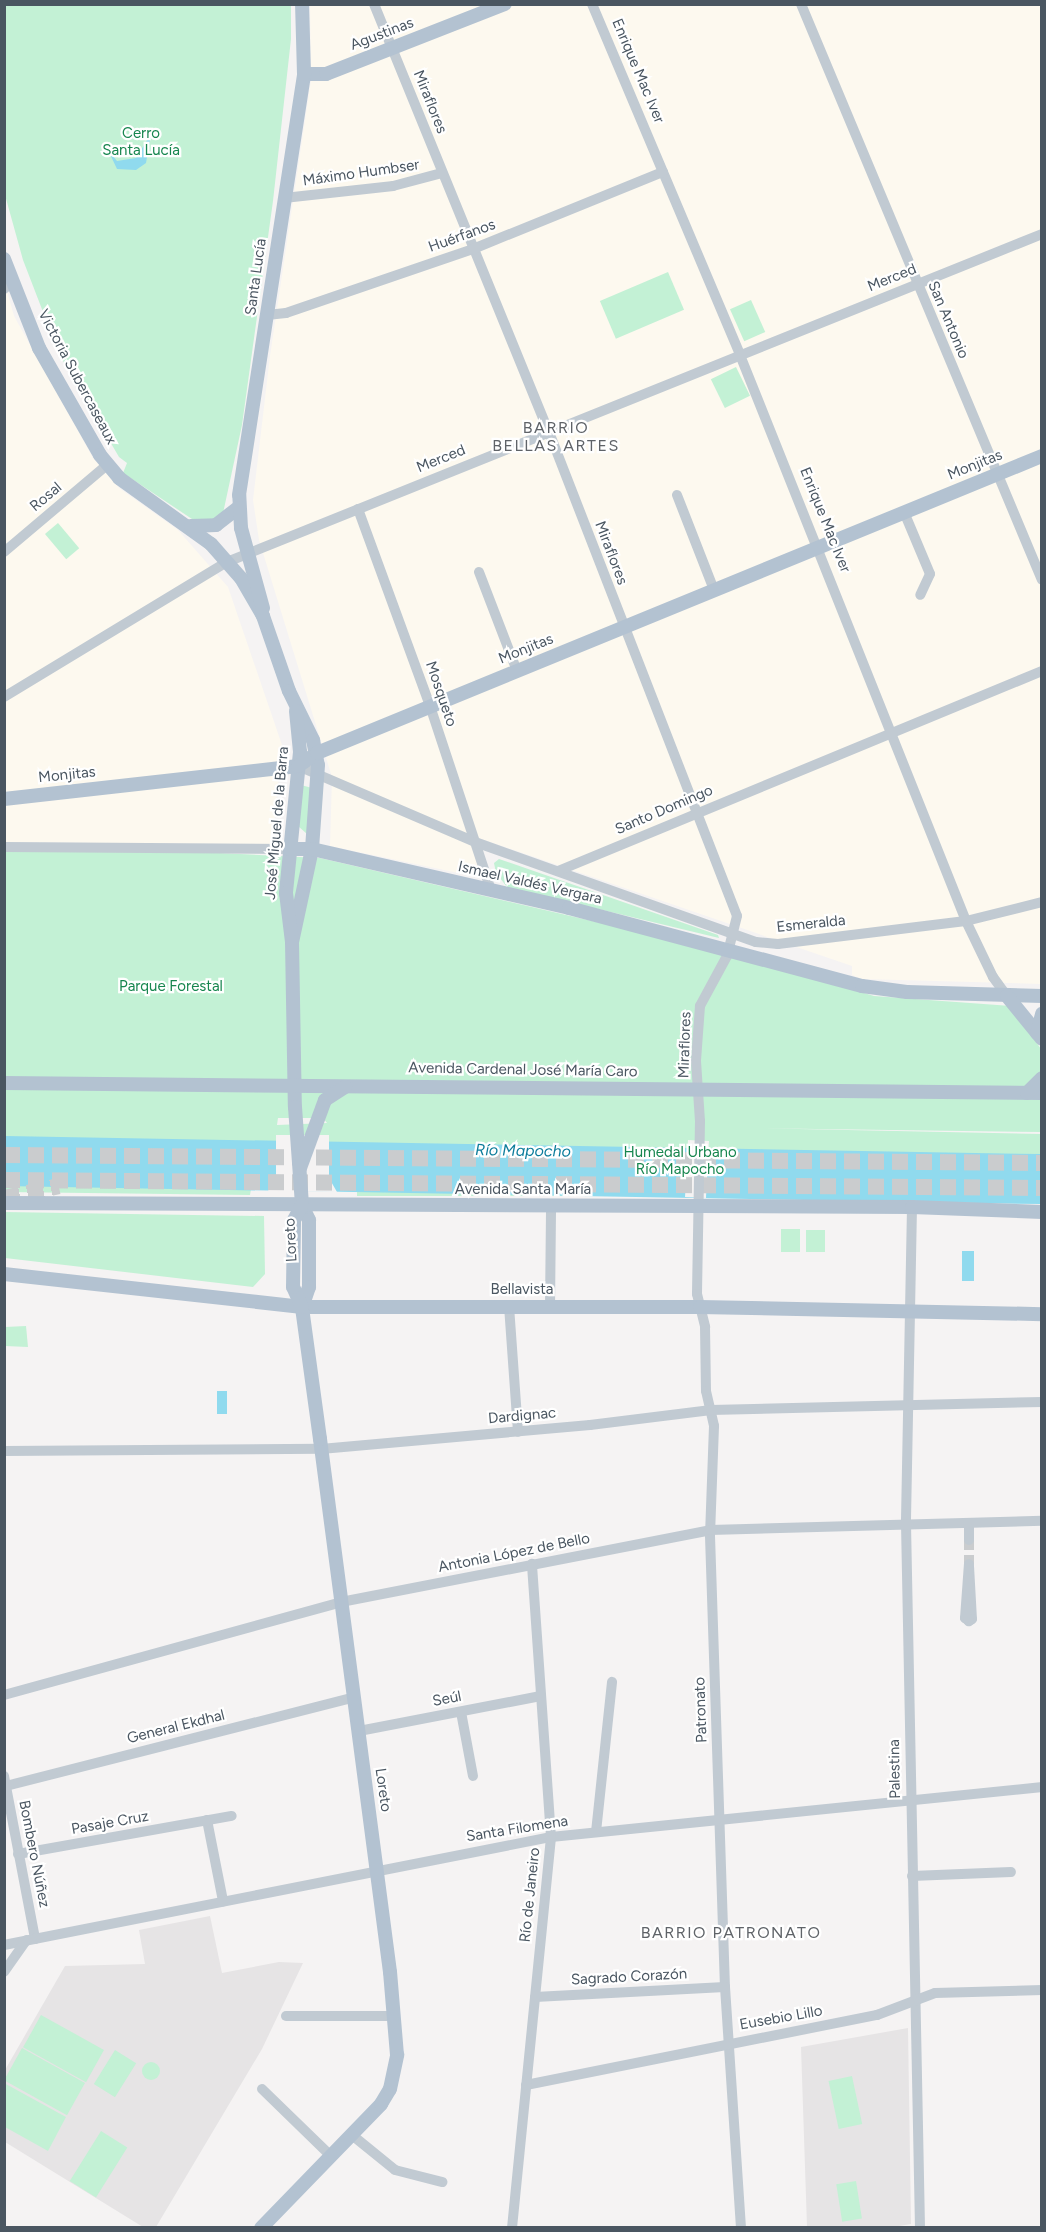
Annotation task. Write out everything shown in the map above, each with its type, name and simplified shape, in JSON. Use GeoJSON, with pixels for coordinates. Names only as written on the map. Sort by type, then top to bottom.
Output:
{"type":"FeatureCollection","features":[{"type":"Feature","properties":{"kind":"main road","name":"Santa Lucía"},"geometry":{"type":"LineString","coordinates":[[248,553],[239,507],[304,74],[302,4]]}},
{"type":"Feature","properties":{"kind":"main road","name":"Agustinas"},"geometry":{"type":"LineString","coordinates":[[304,74],[326,74],[505,4]]}},
{"type":"Feature","properties":{"kind":"main road","name":"Victoria Subercaseaux"},"geometry":{"type":"LineString","coordinates":[[4,259],[8,286],[39,348],[108,465],[129,486],[191,526],[227,562]]}},
{"type":"Feature","properties":{"kind":"main road","name":"Monjitas"},"geometry":{"type":"LineString","coordinates":[[4,799],[298,766],[317,753],[1041,456]]}},
{"type":"Feature","properties":{"kind":"main road"},"geometry":{"type":"LineString","coordinates":[[191,526],[216,525],[239,507]]}},
{"type":"Feature","properties":{"kind":"main road","name":"José Miguel de la Barra"},"geometry":{"type":"LineString","coordinates":[[248,553],[260,587],[263,616]]}},
{"type":"Feature","properties":{"kind":"main road","name":"José Miguel de la Barra"},"geometry":{"type":"LineString","coordinates":[[227,562],[263,616],[296,706],[317,753],[318,777],[312,849],[292,942]]}},
{"type":"Feature","properties":{"kind":"main road","name":"José Miguel de la Barra"},"geometry":{"type":"LineString","coordinates":[[296,706],[298,766],[286,909],[292,942],[294,1085],[300,1168]]}},
{"type":"Feature","properties":{"kind":"main road","name":"Ismael Valdés Vergara"},"geometry":{"type":"LineString","coordinates":[[290,849],[312,849],[732,942],[870,987],[1041,996]]}},
{"type":"Feature","properties":{"kind":"main road","name":"Enrique Mac Iver"},"geometry":{"type":"LineString","coordinates":[[1007,996],[1039,1036]]}},
{"type":"Feature","properties":{"kind":"main road"},"geometry":{"type":"LineString","coordinates":[[1039,1036],[1041,1014]]}},
{"type":"Feature","properties":{"kind":"main road"},"geometry":{"type":"LineString","coordinates":[[1034,1093],[1041,1078]]}},
{"type":"Feature","properties":{"kind":"main road","name":"Avenida Cardenal José María Caro"},"geometry":{"type":"LineString","coordinates":[[4,1083],[1034,1093]]}},
{"type":"Feature","properties":{"kind":"main road"},"geometry":{"type":"LineString","coordinates":[[300,1168],[319,1117],[330,1095],[351,1085]]}},
{"type":"Feature","properties":{"kind":"main road","name":"Loreto"},"geometry":{"type":"LineString","coordinates":[[261,2228],[352,2135],[390,2089],[397,2055],[395,2016],[377,1869],[302,1307],[309,1287],[309,1220],[302,1205],[300,1168]]}},
{"type":"Feature","properties":{"kind":"main road","name":"Avenida Santa María"},"geometry":{"type":"LineString","coordinates":[[4,1203],[699,1208],[912,1207],[1041,1212]]}},
{"type":"Feature","properties":{"kind":"main road","name":"Bellavista"},"geometry":{"type":"LineString","coordinates":[[4,1274],[302,1307],[700,1307],[1041,1314]]}},
{"type":"Feature","properties":{"kind":"street","name":"Miraflores"},"geometry":{"type":"LineString","coordinates":[[374,4],[549,432],[736,911],[732,942],[700,1006],[699,1193]]}},
{"type":"Feature","properties":{"kind":"street","name":"Enrique Mac Iver"},"geometry":{"type":"LineString","coordinates":[[592,4],[818,547],[966,921],[993,977],[1007,996]]}},
{"type":"Feature","properties":{"kind":"street","name":"San Antonio"},"geometry":{"type":"LineString","coordinates":[[801,4],[916,285],[1041,580]]}},
{"type":"Feature","properties":{"kind":"street","name":"Huérfanos"},"geometry":{"type":"LineString","coordinates":[[267,315],[286,313],[473,249],[663,172]]}},
{"type":"Feature","properties":{"kind":"street","name":"Máximo Humbser"},"geometry":{"type":"LineString","coordinates":[[284,198],[393,186],[442,173]]}},
{"type":"Feature","properties":{"kind":"street","name":"Merced"},"geometry":{"type":"LineString","coordinates":[[4,696],[227,562],[1041,234]]}},
{"type":"Feature","properties":{"kind":"street","name":"Rosal"},"geometry":{"type":"LineString","coordinates":[[4,552],[108,465]]}},
{"type":"Feature","properties":{"kind":"street"},"geometry":{"type":"LineString","coordinates":[[676,495],[714,590]]}},
{"type":"Feature","properties":{"kind":"street","name":"Mosqueto"},"geometry":{"type":"LineString","coordinates":[[358,509],[430,706],[491,890]]}},
{"type":"Feature","properties":{"kind":"street"},"geometry":{"type":"LineString","coordinates":[[904,512],[930,574],[920,595]]}},
{"type":"Feature","properties":{"kind":"street"},"geometry":{"type":"LineString","coordinates":[[479,572],[517,670]]}},
{"type":"Feature","properties":{"kind":"street","name":"Santo Domingo"},"geometry":{"type":"LineString","coordinates":[[558,871],[1041,671]]}},
{"type":"Feature","properties":{"kind":"street"},"geometry":{"type":"LineString","coordinates":[[298,766],[318,777],[475,842],[558,871]]}},
{"type":"Feature","properties":{"kind":"street","name":"Ismael Valdés Vergara"},"geometry":{"type":"LineString","coordinates":[[4,848],[290,849]]}},
{"type":"Feature","properties":{"kind":"street","name":"Esmeralda"},"geometry":{"type":"LineString","coordinates":[[558,871],[732,942],[778,944],[966,921],[1041,902]]}},
{"type":"Feature","properties":{"kind":"street","name":"Patronato"},"geometry":{"type":"LineString","coordinates":[[699,1193],[700,1307],[711,1410],[714,1465],[710,1530],[727,2044],[741,2228]]}},
{"type":"Feature","properties":{"kind":"street"},"geometry":{"type":"LineString","coordinates":[[550,1307],[551,1207]]}},
{"type":"Feature","properties":{"kind":"street","name":"Palestina"},"geometry":{"type":"LineString","coordinates":[[912,1207],[908,1311],[912,1329],[910,1393],[906,1404],[906,1524],[920,2228]]}},
{"type":"Feature","properties":{"kind":"street"},"geometry":{"type":"LineString","coordinates":[[509,1306],[518,1432]]}},
{"type":"Feature","properties":{"kind":"street","name":"Dardignac"},"geometry":{"type":"LineString","coordinates":[[4,1451],[321,1449],[518,1432],[711,1410],[1041,1402]]}},
{"type":"Feature","properties":{"kind":"street","name":"Antonia López de Bello"},"geometry":{"type":"LineString","coordinates":[[4,1695],[341,1602],[710,1530],[1041,1521]]}},
{"type":"Feature","properties":{"kind":"street"},"geometry":{"type":"LineString","coordinates":[[969,1523],[969,1540]]}},
{"type":"Feature","properties":{"kind":"street","name":"Río de Janeiro"},"geometry":{"type":"LineString","coordinates":[[512,2228],[551,1837],[532,1564]]}},
{"type":"Feature","properties":{"kind":"street"},"geometry":{"type":"LineString","coordinates":[[596,1832],[612,1682]]}},
{"type":"Feature","properties":{"kind":"street","name":"Seúl"},"geometry":{"type":"LineString","coordinates":[[359,1731],[541,1696]]}},
{"type":"Feature","properties":{"kind":"street","name":"General Ekdhal"},"geometry":{"type":"LineString","coordinates":[[5,1781],[354,1697]]}},
{"type":"Feature","properties":{"kind":"street"},"geometry":{"type":"LineString","coordinates":[[461,1712],[473,1776]]}},
{"type":"Feature","properties":{"kind":"street","name":"Bombero Núñez"},"geometry":{"type":"LineString","coordinates":[[5,1781],[9,1824],[18,1854],[31,1940]]}},
{"type":"Feature","properties":{"kind":"street","name":"Santa Filomena"},"geometry":{"type":"LineString","coordinates":[[4,1944],[377,1869],[551,1837],[1041,1787]]}},
{"type":"Feature","properties":{"kind":"street","name":"Pasaje Cruz"},"geometry":{"type":"LineString","coordinates":[[18,1854],[232,1816]]}},
{"type":"Feature","properties":{"kind":"street"},"geometry":{"type":"LineString","coordinates":[[207,1820],[223,1900]]}},
{"type":"Feature","properties":{"kind":"street"},"geometry":{"type":"LineString","coordinates":[[912,1876],[1011,1872]]}},
{"type":"Feature","properties":{"kind":"street"},"geometry":{"type":"LineString","coordinates":[[4,1972],[31,1940]]}},
{"type":"Feature","properties":{"kind":"street","name":"Sagrado Corazón"},"geometry":{"type":"LineString","coordinates":[[535,1997],[725,1987]]}},
{"type":"Feature","properties":{"kind":"street","name":"Eusebio Lillo"},"geometry":{"type":"LineString","coordinates":[[526,2085],[877,2015],[914,2000],[951,1991],[1041,1990]]}},
{"type":"Feature","properties":{"kind":"street"},"geometry":{"type":"LineString","coordinates":[[286,2016],[395,2016]]}},
{"type":"Feature","properties":{"kind":"street"},"geometry":{"type":"LineString","coordinates":[[262,2089],[331,2156]]}},
{"type":"Feature","properties":{"kind":"street"},"geometry":{"type":"LineString","coordinates":[[352,2135],[395,2170],[442,2182]]}},
{"type":"Feature","properties":{"kind":"shaded area"},"geometry":{"type":"Polygon","coordinates":[[[310,5],[1041,5],[1041,984],[862,979],[852,975],[852,966],[470,835],[480,870],[468,875],[330,846],[332,777],[259,540],[253,500],[270,356],[311,80],[310,5]]]}},
{"type":"Feature","properties":{"kind":"shaded area"},"geometry":{"type":"Polygon","coordinates":[[[4,281],[14,316],[93,458],[119,488],[178,530],[228,587],[282,745],[272,845],[5,842],[4,281]]]}},
{"type":"Feature","properties":{"kind":"shaded area"},"geometry":{"type":"Polygon","coordinates":[[[210,1916],[222,1973],[279,1962],[303,1963],[262,2049],[156,2227],[143,2227],[5,2142],[5,2070],[65,1966],[145,1964],[139,1930],[210,1916]]]}},
{"type":"Feature","properties":{"kind":"shaded area"},"geometry":{"type":"Polygon","coordinates":[[[908,2028],[911,2224],[887,2228],[807,2227],[801,2047],[908,2028]]]}},
{"type":"Feature","properties":{"kind":"green space","name":"Cerro Santa Lucía"},"geometry":{"type":"Polygon","coordinates":[[[4,5],[291,5],[291,39],[273,201],[242,425],[222,518],[198,523],[123,473],[127,463],[119,457],[64,363],[23,260],[5,195],[4,5]]]}},
{"type":"Feature","properties":{"kind":"green space"},"geometry":{"type":"Polygon","coordinates":[[[668,272],[684,310],[616,339],[600,301],[668,272]]]}},
{"type":"Feature","properties":{"kind":"green space"},"geometry":{"type":"Polygon","coordinates":[[[751,300],[765,332],[744,341],[730,309],[751,300]]]}},
{"type":"Feature","properties":{"kind":"green space"},"geometry":{"type":"Polygon","coordinates":[[[736,367],[750,396],[725,408],[711,379],[736,367]]]}},
{"type":"Feature","properties":{"kind":"green space"},"geometry":{"type":"Polygon","coordinates":[[[58,523],[79,548],[66,559],[45,534],[58,523]]]}},
{"type":"Feature","properties":{"kind":"green space"},"geometry":{"type":"Polygon","coordinates":[[[301,785],[312,788],[307,834],[298,826],[301,785]]]}},
{"type":"Feature","properties":{"kind":"green space","name":"Parque Forestal"},"geometry":{"type":"Polygon","coordinates":[[[178,851],[320,858],[743,956],[874,996],[1011,1006],[1041,1049],[1041,1132],[749,1128],[1041,1134],[1041,1197],[572,1193],[571,1196],[357,1196],[357,1191],[330,1188],[251,1189],[250,1195],[5,1192],[5,852],[178,851]],[[278,1118],[277,1125],[327,1123],[323,1118],[278,1118]]]}},
{"type":"Feature","properties":{"kind":"green space"},"geometry":{"type":"Polygon","coordinates":[[[499,859],[718,935],[719,938],[507,887],[496,873],[494,863],[499,859]]]}},
{"type":"Feature","properties":{"kind":"green space"},"geometry":{"type":"Polygon","coordinates":[[[4,1212],[264,1216],[265,1274],[253,1287],[5,1258],[4,1212]]]}},
{"type":"Feature","properties":{"kind":"green space"},"geometry":{"type":"Polygon","coordinates":[[[781,1229],[800,1229],[800,1252],[781,1252],[781,1229]]]}},
{"type":"Feature","properties":{"kind":"green space"},"geometry":{"type":"Polygon","coordinates":[[[806,1230],[825,1230],[825,1252],[806,1252],[806,1230]]]}},
{"type":"Feature","properties":{"kind":"green space"},"geometry":{"type":"Polygon","coordinates":[[[26,1326],[28,1347],[5,1346],[5,1327],[26,1326]]]}},
{"type":"Feature","properties":{"kind":"green space"},"geometry":{"type":"Polygon","coordinates":[[[41,2015],[104,2050],[86,2082],[23,2047],[41,2015]]]}},
{"type":"Feature","properties":{"kind":"green space"},"geometry":{"type":"Polygon","coordinates":[[[22,2048],[85,2083],[67,2115],[4,2080],[22,2048]]]}},
{"type":"Feature","properties":{"kind":"green space"},"geometry":{"type":"Polygon","coordinates":[[[115,2050],[136,2063],[115,2097],[94,2084],[115,2050]]]}},
{"type":"Feature","properties":{"kind":"green space"},"geometry":{"type":"Polygon","coordinates":[[[151,2062],[159,2067],[160,2071],[155,2079],[151,2080],[143,2075],[142,2071],[147,2063],[151,2062]]]}},
{"type":"Feature","properties":{"kind":"green space"},"geometry":{"type":"Polygon","coordinates":[[[852,2076],[862,2124],[839,2129],[829,2081],[852,2076]]]}},
{"type":"Feature","properties":{"kind":"green space"},"geometry":{"type":"Polygon","coordinates":[[[4,2083],[66,2117],[48,2151],[5,2127],[4,2083]]]}},
{"type":"Feature","properties":{"kind":"green space"},"geometry":{"type":"Polygon","coordinates":[[[101,2131],[127,2147],[96,2197],[70,2181],[101,2131]]]}},
{"type":"Feature","properties":{"kind":"green space"},"geometry":{"type":"Polygon","coordinates":[[[856,2181],[862,2219],[842,2222],[836,2184],[856,2181]]]}},
{"type":"Feature","properties":{"kind":"water"},"geometry":{"type":"Polygon","coordinates":[[[151,134],[146,163],[136,170],[117,169],[108,150],[117,161],[136,158],[151,134]]]}},
{"type":"Feature","properties":{"kind":"water","name":"Humedal Urbano Río Mapocho"},"geometry":{"type":"Polygon","coordinates":[[[5,1136],[1042,1154],[1041,1204],[4,1186],[5,1136]]]}},
{"type":"Feature","properties":{"kind":"water"},"geometry":{"type":"Polygon","coordinates":[[[962,1251],[974,1251],[974,1281],[962,1281],[962,1251]]]}},
{"type":"Feature","properties":{"kind":"water"},"geometry":{"type":"Polygon","coordinates":[[[217,1391],[227,1391],[227,1414],[217,1414],[217,1391]]]}},
{"type":"Feature","properties":{"kind":"pier"},"geometry":{"type":"Polygon","coordinates":[[[276,1135],[329,1135],[329,1178],[337,1192],[268,1191],[276,1177],[276,1135]]]}},
{"type":"Feature","properties":{"kind":"pier"},"geometry":{"type":"Polygon","coordinates":[[[688,1140],[709,1141],[706,1198],[685,1197],[688,1140]]]}},
{"type":"Feature","properties":{"kind":"tunnel"},"geometry":{"type":"LineString","coordinates":[[4,1155],[1042,1163]]}},
{"type":"Feature","properties":{"kind":"tunnel"},"geometry":{"type":"LineString","coordinates":[[4,1180],[1042,1188]]}},
{"type":"Feature","properties":{"kind":"tunnel"},"geometry":{"type":"LineString","coordinates":[[4,1198],[59,1186]]}},
{"type":"Feature","properties":{"kind":"tunnel"},"geometry":{"type":"LineString","coordinates":[[969,1540],[969,1564]]}},
{"type":"Feature","properties":{"kind":"district","name":"BARRIO BELLAS ARTES"},"geometry":{"type":"Point","coordinates":[556,437]}},
{"type":"Feature","properties":{"kind":"district","name":"BARRIO PATRONATO"},"geometry":{"type":"Point","coordinates":[731,1933]}},
{"type":"Feature","properties":{"kind":"water label","name":"Río Mapocho"},"geometry":{"type":"Point","coordinates":[523,1151]}}]}
